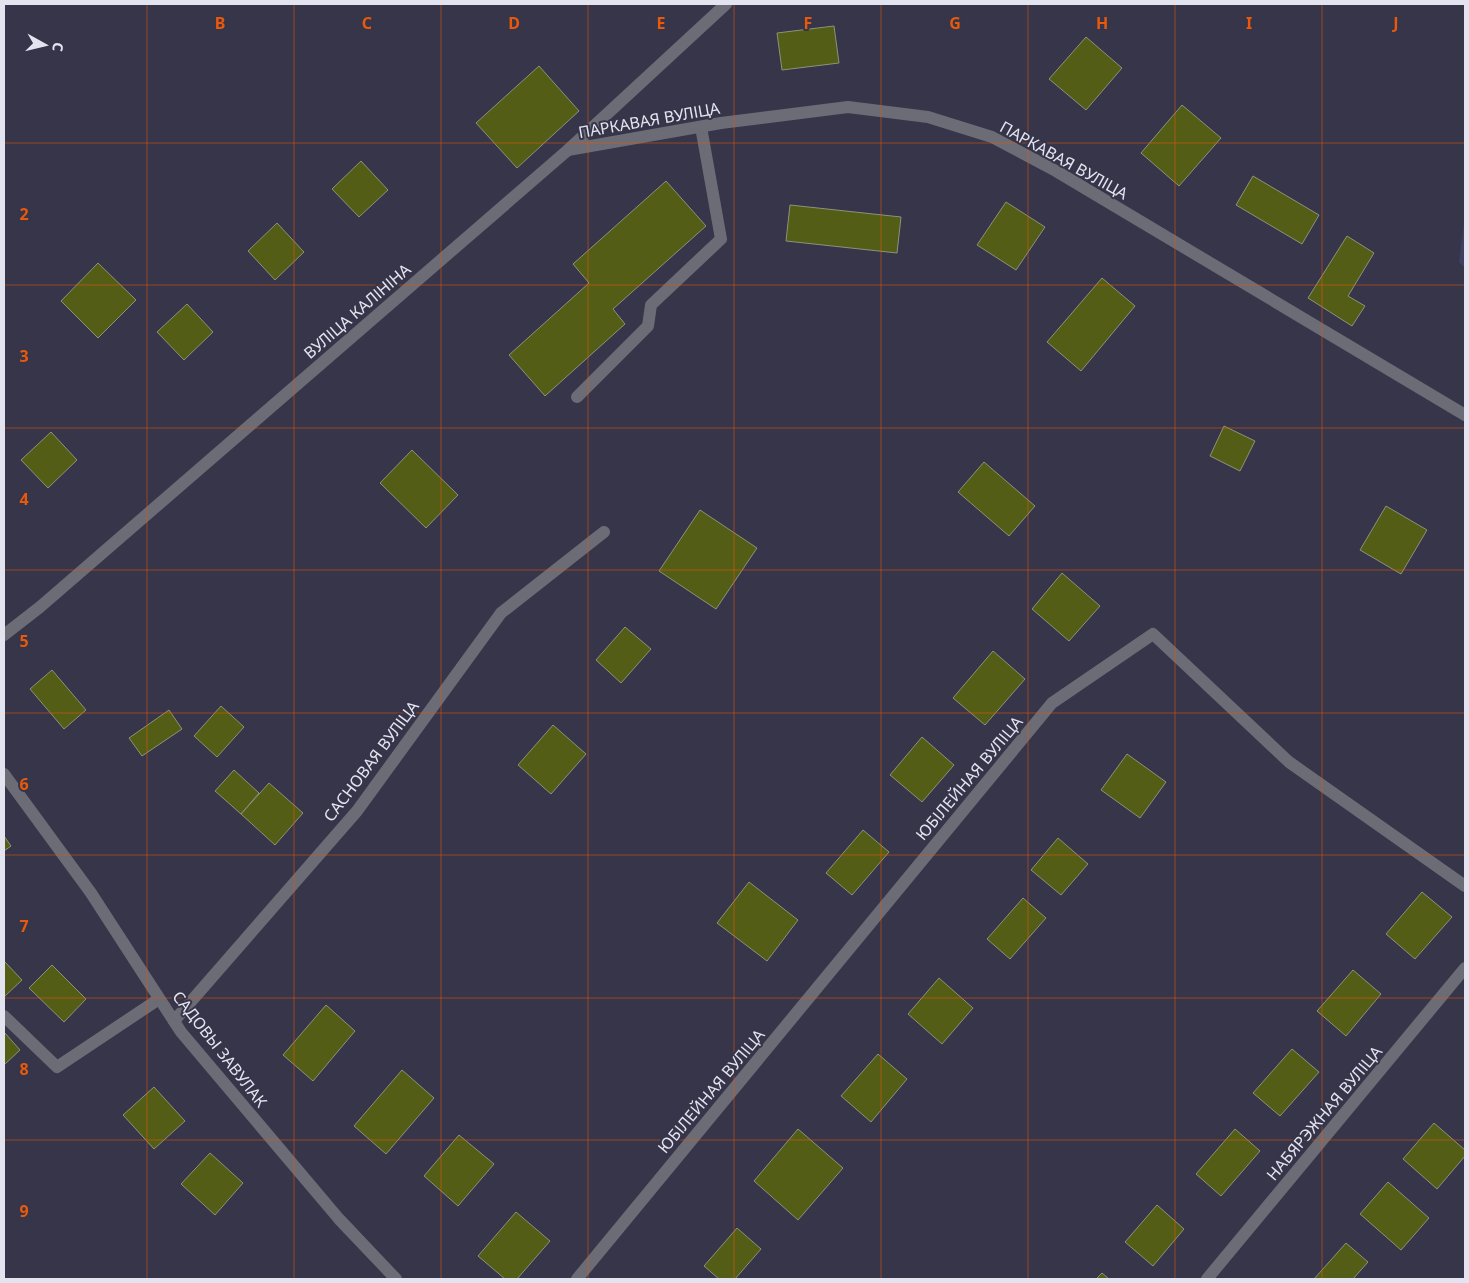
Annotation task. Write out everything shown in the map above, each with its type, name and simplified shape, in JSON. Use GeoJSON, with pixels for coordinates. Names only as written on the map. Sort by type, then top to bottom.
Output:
{"type":"FeatureCollection","features":[{"type":"Feature","properties":{"kind":"street","name":"ВУЛІЦА КАЛІНІНА"},"geometry":{"type":"LineString","coordinates":[[4,635],[62,588],[568,150],[726,4]]}},
{"type":"Feature","properties":{"kind":"street","name":"ПАРКАВАЯ ВУЛІЦА"},"geometry":{"type":"LineString","coordinates":[[568,150],[701,127],[848,107],[928,117],[992,137],[1056,171],[1465,415]]}},
{"type":"Feature","properties":{"kind":"street"},"geometry":{"type":"LineString","coordinates":[[578,397],[648,326],[651,305],[721,239],[701,127]]}},
{"type":"Feature","properties":{"kind":"street","name":"САСНОВАЯ ВУЛІЦА"},"geometry":{"type":"LineString","coordinates":[[174,1021],[357,810],[501,613],[604,532]]}},
{"type":"Feature","properties":{"kind":"street","name":"ЮБІЛЕЙНАЯ ВУЛІЦА"},"geometry":{"type":"LineString","coordinates":[[577,1279],[1052,703],[1153,634],[1289,762],[1465,886]]}},
{"type":"Feature","properties":{"kind":"street","name":"САДОВЫ ЗАВУЛАК"},"geometry":{"type":"LineString","coordinates":[[4,774],[91,893],[174,1021],[339,1219],[396,1279]]}},
{"type":"Feature","properties":{"kind":"street","name":"НАБЯРЭЖНАЯ ВУЛІЦА"},"geometry":{"type":"LineString","coordinates":[[1207,1279],[1465,968]]}},
{"type":"Feature","properties":{"kind":"street"},"geometry":{"type":"LineString","coordinates":[[4,1016],[57,1067],[159,999]]}},
{"type":"Feature","properties":{"kind":"shaded area"},"geometry":{"type":"Polygon","coordinates":[[[1465,214],[1465,268],[1459,262],[1465,214]]]}},
{"type":"Feature","properties":{"kind":"building"},"geometry":{"type":"Polygon","coordinates":[[[834,26],[839,63],[782,70],[777,33],[834,26]]]}},
{"type":"Feature","properties":{"kind":"building"},"geometry":{"type":"Polygon","coordinates":[[[1086,37],[1122,68],[1086,110],[1049,79],[1086,37]]]}},
{"type":"Feature","properties":{"kind":"building"},"geometry":{"type":"Polygon","coordinates":[[[539,66],[579,111],[517,168],[476,123],[539,66]]]}},
{"type":"Feature","properties":{"kind":"building"},"geometry":{"type":"Polygon","coordinates":[[[1182,105],[1221,138],[1179,186],[1141,153],[1182,105]]]}},
{"type":"Feature","properties":{"kind":"building"},"geometry":{"type":"Polygon","coordinates":[[[361,161],[388,190],[359,217],[332,189],[361,161]]]}},
{"type":"Feature","properties":{"kind":"building"},"geometry":{"type":"Polygon","coordinates":[[[1253,176],[1319,215],[1302,244],[1236,205],[1253,176]]]}},
{"type":"Feature","properties":{"kind":"building"},"geometry":{"type":"Polygon","coordinates":[[[666,181],[706,226],[613,309],[625,324],[545,396],[509,355],[589,283],[573,264],[666,181]]]}},
{"type":"Feature","properties":{"kind":"building"},"geometry":{"type":"Polygon","coordinates":[[[1006,202],[1045,227],[1016,270],[977,245],[1006,202]]]}},
{"type":"Feature","properties":{"kind":"building"},"geometry":{"type":"Polygon","coordinates":[[[790,205],[901,217],[897,253],[786,241],[790,205]]]}},
{"type":"Feature","properties":{"kind":"building"},"geometry":{"type":"Polygon","coordinates":[[[277,223],[304,252],[275,280],[248,251],[277,223]]]}},
{"type":"Feature","properties":{"kind":"building"},"geometry":{"type":"Polygon","coordinates":[[[1347,236],[1374,253],[1348,296],[1365,306],[1352,326],[1308,298],[1347,236]]]}},
{"type":"Feature","properties":{"kind":"building"},"geometry":{"type":"Polygon","coordinates":[[[98,263],[136,300],[98,338],[61,301],[98,263]]]}},
{"type":"Feature","properties":{"kind":"building"},"geometry":{"type":"Polygon","coordinates":[[[1102,278],[1135,306],[1081,371],[1047,342],[1102,278]]]}},
{"type":"Feature","properties":{"kind":"building"},"geometry":{"type":"Polygon","coordinates":[[[187,304],[213,332],[184,360],[157,332],[187,304]]]}},
{"type":"Feature","properties":{"kind":"building"},"geometry":{"type":"Polygon","coordinates":[[[1224,426],[1255,441],[1240,471],[1210,456],[1224,426]]]}},
{"type":"Feature","properties":{"kind":"building"},"geometry":{"type":"Polygon","coordinates":[[[51,432],[77,460],[48,488],[21,460],[51,432]]]}},
{"type":"Feature","properties":{"kind":"building"},"geometry":{"type":"Polygon","coordinates":[[[412,450],[458,495],[426,528],[380,483],[412,450]]]}},
{"type":"Feature","properties":{"kind":"building"},"geometry":{"type":"Polygon","coordinates":[[[984,462],[1035,506],[1009,536],[958,492],[984,462]]]}},
{"type":"Feature","properties":{"kind":"building"},"geometry":{"type":"Polygon","coordinates":[[[1386,506],[1427,530],[1401,574],[1360,550],[1386,506]]]}},
{"type":"Feature","properties":{"kind":"building"},"geometry":{"type":"Polygon","coordinates":[[[700,510],[757,548],[716,609],[659,571],[700,510]]]}},
{"type":"Feature","properties":{"kind":"building"},"geometry":{"type":"Polygon","coordinates":[[[1062,573],[1100,606],[1069,641],[1032,609],[1062,573]]]}},
{"type":"Feature","properties":{"kind":"building"},"geometry":{"type":"Polygon","coordinates":[[[625,627],[651,649],[621,683],[596,660],[625,627]]]}},
{"type":"Feature","properties":{"kind":"building"},"geometry":{"type":"Polygon","coordinates":[[[993,651],[1025,679],[985,725],[953,698],[993,651]]]}},
{"type":"Feature","properties":{"kind":"building"},"geometry":{"type":"Polygon","coordinates":[[[52,670],[86,710],[64,729],[30,689],[52,670]]]}},
{"type":"Feature","properties":{"kind":"building"},"geometry":{"type":"Polygon","coordinates":[[[221,706],[244,727],[217,757],[194,736],[221,706]]]}},
{"type":"Feature","properties":{"kind":"building"},"geometry":{"type":"Polygon","coordinates":[[[169,710],[182,729],[142,756],[129,738],[169,710]]]}},
{"type":"Feature","properties":{"kind":"building"},"geometry":{"type":"Polygon","coordinates":[[[553,725],[586,754],[551,794],[518,765],[553,725]]]}},
{"type":"Feature","properties":{"kind":"building"},"geometry":{"type":"Polygon","coordinates":[[[922,737],[954,765],[922,802],[890,775],[922,737]]]}},
{"type":"Feature","properties":{"kind":"building"},"geometry":{"type":"Polygon","coordinates":[[[1127,754],[1166,782],[1140,818],[1101,790],[1127,754]]]}},
{"type":"Feature","properties":{"kind":"building"},"geometry":{"type":"Polygon","coordinates":[[[234,770],[259,793],[241,814],[215,791],[234,770]]]}},
{"type":"Feature","properties":{"kind":"building"},"geometry":{"type":"Polygon","coordinates":[[[269,783],[303,813],[275,845],[241,814],[269,783]]]}},
{"type":"Feature","properties":{"kind":"building"},"geometry":{"type":"Polygon","coordinates":[[[863,830],[889,852],[852,895],[826,873],[863,830]]]}},
{"type":"Feature","properties":{"kind":"building"},"geometry":{"type":"Polygon","coordinates":[[[4,836],[11,846],[4,851],[4,836]]]}},
{"type":"Feature","properties":{"kind":"building"},"geometry":{"type":"Polygon","coordinates":[[[1058,838],[1088,864],[1061,895],[1031,870],[1058,838]]]}},
{"type":"Feature","properties":{"kind":"building"},"geometry":{"type":"Polygon","coordinates":[[[749,882],[798,920],[767,961],[717,923],[749,882]]]}},
{"type":"Feature","properties":{"kind":"building"},"geometry":{"type":"Polygon","coordinates":[[[1422,892],[1452,917],[1415,959],[1386,934],[1422,892]]]}},
{"type":"Feature","properties":{"kind":"building"},"geometry":{"type":"Polygon","coordinates":[[[1023,898],[1046,918],[1010,959],[987,939],[1023,898]]]}},
{"type":"Feature","properties":{"kind":"building"},"geometry":{"type":"Polygon","coordinates":[[[4,961],[22,980],[4,997],[4,961]]]}},
{"type":"Feature","properties":{"kind":"building"},"geometry":{"type":"Polygon","coordinates":[[[52,965],[86,999],[64,1022],[29,988],[52,965]]]}},
{"type":"Feature","properties":{"kind":"building"},"geometry":{"type":"Polygon","coordinates":[[[1353,970],[1381,994],[1346,1036],[1317,1011],[1353,970]]]}},
{"type":"Feature","properties":{"kind":"building"},"geometry":{"type":"Polygon","coordinates":[[[939,978],[973,1008],[942,1044],[908,1014],[939,978]]]}},
{"type":"Feature","properties":{"kind":"building"},"geometry":{"type":"Polygon","coordinates":[[[326,1005],[355,1031],[313,1081],[283,1055],[326,1005]]]}},
{"type":"Feature","properties":{"kind":"building"},"geometry":{"type":"Polygon","coordinates":[[[4,1032],[20,1050],[4,1065],[4,1032]]]}},
{"type":"Feature","properties":{"kind":"building"},"geometry":{"type":"Polygon","coordinates":[[[1292,1049],[1319,1072],[1280,1116],[1253,1093],[1292,1049]]]}},
{"type":"Feature","properties":{"kind":"building"},"geometry":{"type":"Polygon","coordinates":[[[878,1054],[907,1079],[871,1122],[841,1096],[878,1054]]]}},
{"type":"Feature","properties":{"kind":"building"},"geometry":{"type":"Polygon","coordinates":[[[402,1070],[434,1098],[386,1154],[354,1126],[402,1070]]]}},
{"type":"Feature","properties":{"kind":"building"},"geometry":{"type":"Polygon","coordinates":[[[154,1087],[185,1121],[154,1149],[123,1115],[154,1087]]]}},
{"type":"Feature","properties":{"kind":"building"},"geometry":{"type":"Polygon","coordinates":[[[1434,1123],[1465,1150],[1465,1156],[1437,1189],[1403,1159],[1434,1123]]]}},
{"type":"Feature","properties":{"kind":"building"},"geometry":{"type":"Polygon","coordinates":[[[798,1129],[843,1168],[798,1220],[754,1181],[798,1129]]]}},
{"type":"Feature","properties":{"kind":"building"},"geometry":{"type":"Polygon","coordinates":[[[1235,1129],[1260,1151],[1221,1196],[1196,1174],[1235,1129]]]}},
{"type":"Feature","properties":{"kind":"building"},"geometry":{"type":"Polygon","coordinates":[[[459,1135],[494,1164],[458,1206],[424,1176],[459,1135]]]}},
{"type":"Feature","properties":{"kind":"building"},"geometry":{"type":"Polygon","coordinates":[[[210,1153],[243,1183],[215,1215],[181,1184],[210,1153]]]}},
{"type":"Feature","properties":{"kind":"building"},"geometry":{"type":"Polygon","coordinates":[[[1388,1182],[1429,1218],[1401,1250],[1360,1214],[1388,1182]]]}},
{"type":"Feature","properties":{"kind":"building"},"geometry":{"type":"Polygon","coordinates":[[[1157,1205],[1184,1229],[1153,1266],[1125,1242],[1157,1205]]]}},
{"type":"Feature","properties":{"kind":"building"},"geometry":{"type":"Polygon","coordinates":[[[516,1212],[550,1241],[517,1279],[505,1279],[478,1256],[516,1212]]]}},
{"type":"Feature","properties":{"kind":"building"},"geometry":{"type":"Polygon","coordinates":[[[737,1228],[761,1249],[735,1279],[719,1279],[704,1266],[737,1228]]]}},
{"type":"Feature","properties":{"kind":"building"},"geometry":{"type":"Polygon","coordinates":[[[1346,1243],[1368,1262],[1353,1279],[1314,1279],[1346,1243]]]}},
{"type":"Feature","properties":{"kind":"building"},"geometry":{"type":"Polygon","coordinates":[[[1102,1273],[1109,1279],[1096,1279],[1102,1273]]]}}]}
